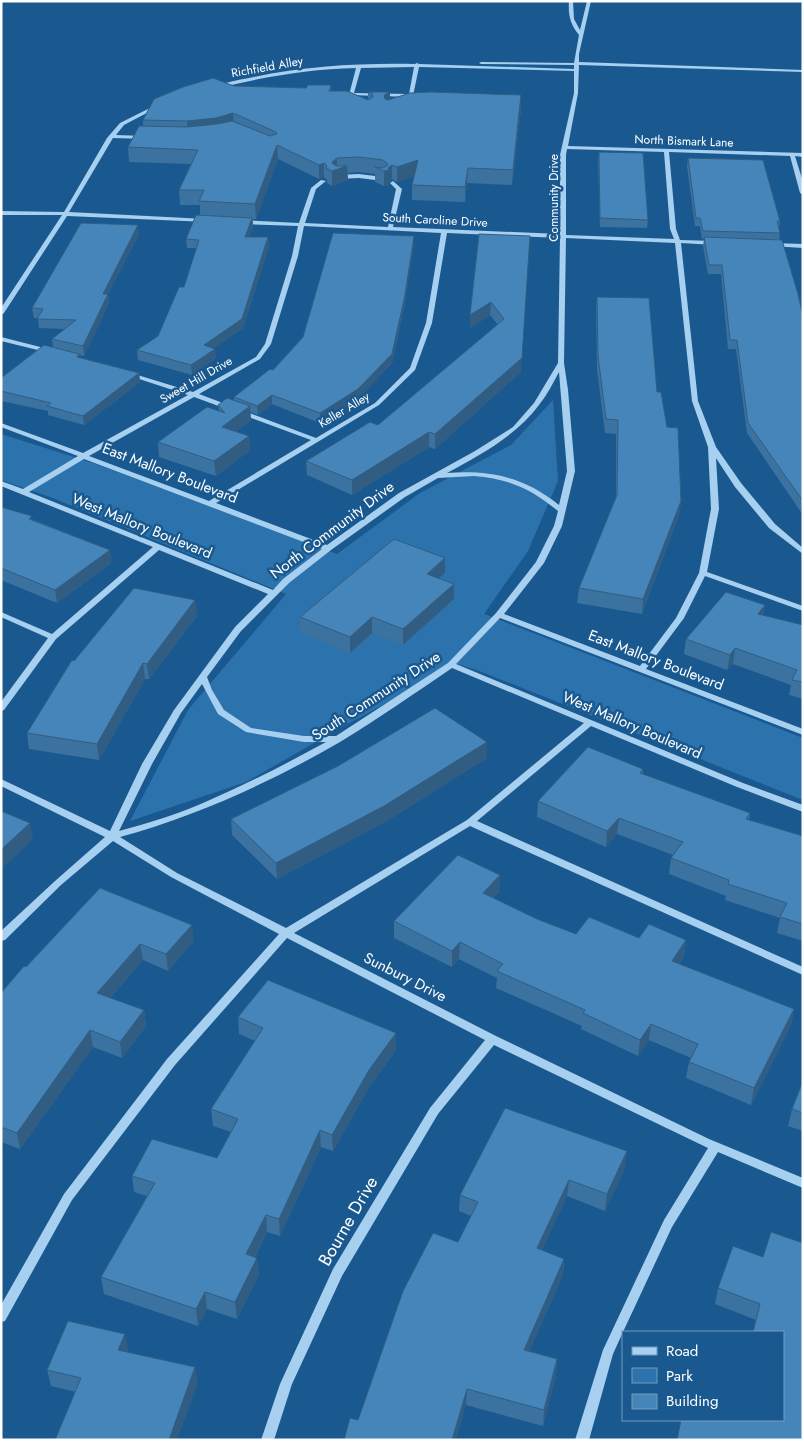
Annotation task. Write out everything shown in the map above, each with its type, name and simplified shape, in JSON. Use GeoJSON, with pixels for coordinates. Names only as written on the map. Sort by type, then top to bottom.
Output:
{"type":"FeatureCollection","features":[{"type":"Feature","properties":{"kind":"street"},"geometry":{"type":"LineString","coordinates":[[571,1],[570,17],[574,27],[581,34]]}},
{"type":"Feature","properties":{"kind":"street","name":"Community Drive"},"geometry":{"type":"LineString","coordinates":[[561,364],[564,147],[576,93],[576,66],[589,1]]}},
{"type":"Feature","properties":{"kind":"street"},"geometry":{"type":"LineString","coordinates":[[410,103],[417,64]]}},
{"type":"Feature","properties":{"kind":"street","name":"Richfield Alley"},"geometry":{"type":"LineString","coordinates":[[214,88],[251,78],[310,69],[417,64],[439,66],[576,66],[803,71]]}},
{"type":"Feature","properties":{"kind":"street"},"geometry":{"type":"LineString","coordinates":[[349,102],[359,66]]}},
{"type":"Feature","properties":{"kind":"street"},"geometry":{"type":"LineString","coordinates":[[351,94],[412,96]]}},
{"type":"Feature","properties":{"kind":"street"},"geometry":{"type":"LineString","coordinates":[[1,313],[112,136],[122,124],[144,112],[168,103]]}},
{"type":"Feature","properties":{"kind":"street"},"geometry":{"type":"LineString","coordinates":[[112,136],[154,138]]}},
{"type":"Feature","properties":{"kind":"street","name":"North Bismark Lane"},"geometry":{"type":"LineString","coordinates":[[564,147],[803,155]]}},
{"type":"Feature","properties":{"kind":"street"},"geometry":{"type":"LineString","coordinates":[[666,150],[673,229],[678,242],[695,401],[712,447],[738,485],[772,526],[803,552]]}},
{"type":"Feature","properties":{"kind":"street"},"geometry":{"type":"LineString","coordinates":[[792,154],[803,193]]}},
{"type":"Feature","properties":{"kind":"street"},"geometry":{"type":"LineString","coordinates":[[337,177],[359,176],[383,179]]}},
{"type":"Feature","properties":{"kind":"street"},"geometry":{"type":"LineString","coordinates":[[301,225],[314,188],[323,181]]}},
{"type":"Feature","properties":{"kind":"street"},"geometry":{"type":"LineString","coordinates":[[390,229],[399,189],[393,184]]}},
{"type":"Feature","properties":{"kind":"street"},"geometry":{"type":"LineString","coordinates":[[1,213],[65,213],[210,221]]}},
{"type":"Feature","properties":{"kind":"street","name":"South Caroline Drive"},"geometry":{"type":"LineString","coordinates":[[238,222],[718,243]]}},
{"type":"Feature","properties":{"kind":"street","name":"Sweet Hill Drive"},"geometry":{"type":"LineString","coordinates":[[24,492],[85,455],[258,358],[268,344],[295,256],[301,225]]}},
{"type":"Feature","properties":{"kind":"street","name":"Keller Alley"},"geometry":{"type":"LineString","coordinates":[[211,503],[377,404],[414,369],[429,322],[444,232]]}},
{"type":"Feature","properties":{"kind":"street"},"geometry":{"type":"LineString","coordinates":[[767,244],[803,246]]}},
{"type":"Feature","properties":{"kind":"street"},"geometry":{"type":"LineString","coordinates":[[1,339],[55,353]]}},
{"type":"Feature","properties":{"kind":"street","name":"North Community Drive"},"geometry":{"type":"LineString","coordinates":[[1,937],[58,883],[112,836],[147,764],[177,712],[238,629],[273,593],[328,548],[402,495],[433,476],[478,453],[515,428],[536,404],[561,364]]}},
{"type":"Feature","properties":{"kind":"street","name":"South Community Drive"},"geometry":{"type":"LineString","coordinates":[[112,836],[159,823],[205,806],[270,776],[338,739],[450,665],[499,615],[540,563],[558,526],[562,511],[571,471],[565,390],[561,364]]}},
{"type":"Feature","properties":{"kind":"street"},"geometry":{"type":"LineString","coordinates":[[119,371],[194,394],[316,440]]}},
{"type":"Feature","properties":{"kind":"street","name":"East Mallory Boulevard"},"geometry":{"type":"LineString","coordinates":[[1,425],[328,548]]}},
{"type":"Feature","properties":{"kind":"street"},"geometry":{"type":"LineString","coordinates":[[642,669],[680,618],[703,573],[715,509],[712,447]]}},
{"type":"Feature","properties":{"kind":"street"},"geometry":{"type":"LineString","coordinates":[[433,476],[477,474],[503,477],[524,484],[542,494],[562,511]]}},
{"type":"Feature","properties":{"kind":"street","name":"West Mallory Boulevard"},"geometry":{"type":"LineString","coordinates":[[1,483],[273,593]]}},
{"type":"Feature","properties":{"kind":"street"},"geometry":{"type":"LineString","coordinates":[[1,708],[53,637],[158,547]]}},
{"type":"Feature","properties":{"kind":"street"},"geometry":{"type":"LineString","coordinates":[[703,573],[803,609]]}},
{"type":"Feature","properties":{"kind":"street"},"geometry":{"type":"LineString","coordinates":[[1,614],[53,637]]}},
{"type":"Feature","properties":{"kind":"street","name":"East Mallory Boulevard"},"geometry":{"type":"LineString","coordinates":[[499,615],[803,732]]}},
{"type":"Feature","properties":{"kind":"street","name":"West Mallory Boulevard"},"geometry":{"type":"LineString","coordinates":[[450,665],[803,809]]}},
{"type":"Feature","properties":{"kind":"street"},"geometry":{"type":"LineString","coordinates":[[203,676],[208,690],[221,712],[249,730],[304,739],[338,739]]}},
{"type":"Feature","properties":{"kind":"street"},"geometry":{"type":"LineString","coordinates":[[1,1317],[68,1197],[171,1062],[286,933],[470,822],[590,723]]}},
{"type":"Feature","properties":{"kind":"street","name":"Sunbury Drive"},"geometry":{"type":"LineString","coordinates":[[1,782],[112,836],[174,875],[492,1039],[716,1146],[803,1183]]}},
{"type":"Feature","properties":{"kind":"street"},"geometry":{"type":"LineString","coordinates":[[470,822],[803,971]]}},
{"type":"Feature","properties":{"kind":"street","name":"Bourne Drive"},"geometry":{"type":"LineString","coordinates":[[267,1440],[286,1384],[337,1273],[434,1111],[492,1039]]}},
{"type":"Feature","properties":{"kind":"street"},"geometry":{"type":"LineString","coordinates":[[582,1440],[611,1346],[668,1224],[716,1146]]}},
{"type":"Feature","properties":{"kind":"green space"},"geometry":{"type":"Polygon","coordinates":[[[553,400],[558,481],[528,551],[484,614],[803,738],[803,800],[458,664],[246,782],[130,821],[188,710],[286,594],[53,498],[1,480],[1,434],[93,463],[337,554],[420,493],[511,445],[553,400]]]}},
{"type":"Feature","properties":{"kind":"building"},"geometry":{"type":"Polygon","coordinates":[[[213,78],[234,86],[306,88],[308,85],[331,85],[329,91],[347,91],[368,100],[373,97],[372,93],[368,92],[390,92],[384,95],[385,99],[388,100],[410,93],[430,92],[521,95],[513,170],[468,168],[465,187],[412,185],[418,160],[397,167],[392,165],[388,168],[389,170],[384,171],[375,167],[383,168],[387,166],[388,164],[383,160],[359,157],[337,158],[332,162],[333,164],[347,166],[332,171],[326,168],[327,166],[324,163],[319,165],[277,145],[255,204],[199,201],[204,190],[179,190],[198,150],[128,147],[139,126],[187,127],[232,121],[270,136],[277,134],[233,113],[216,118],[187,121],[143,120],[154,99],[183,87],[213,78]]]}},
{"type":"Feature","properties":{"kind":"building"},"geometry":{"type":"Polygon","coordinates":[[[599,152],[643,153],[648,220],[600,218],[599,152]]]}},
{"type":"Feature","properties":{"kind":"building"},"geometry":{"type":"Polygon","coordinates":[[[688,158],[763,160],[780,221],[777,221],[780,233],[703,231],[700,218],[696,218],[688,158]]]}},
{"type":"Feature","properties":{"kind":"building"},"geometry":{"type":"Polygon","coordinates":[[[196,215],[252,218],[245,237],[268,237],[242,319],[204,345],[215,349],[191,365],[137,350],[158,336],[179,287],[184,287],[199,240],[186,239],[196,215]]]}},
{"type":"Feature","properties":{"kind":"building"},"geometry":{"type":"Polygon","coordinates":[[[81,223],[138,225],[103,294],[108,294],[83,346],[52,339],[76,320],[37,319],[43,309],[32,308],[81,223]]]}},
{"type":"Feature","properties":{"kind":"building"},"geometry":{"type":"Polygon","coordinates":[[[333,233],[414,236],[405,295],[392,354],[358,389],[320,413],[272,395],[257,406],[234,397],[270,369],[273,370],[303,337],[333,233]]]}},
{"type":"Feature","properties":{"kind":"building"},"geometry":{"type":"Polygon","coordinates":[[[479,234],[530,236],[522,358],[435,434],[429,432],[352,480],[306,461],[370,422],[378,425],[504,319],[491,302],[470,315],[479,234]]]}},
{"type":"Feature","properties":{"kind":"building"},"geometry":{"type":"Polygon","coordinates":[[[704,237],[782,240],[803,317],[803,501],[748,423],[737,340],[730,340],[722,265],[709,265],[704,237]]]}},
{"type":"Feature","properties":{"kind":"building"},"geometry":{"type":"Polygon","coordinates":[[[597,297],[649,298],[657,392],[661,392],[667,427],[678,428],[681,501],[643,599],[579,588],[617,495],[618,420],[606,419],[598,356],[597,297]]]}},
{"type":"Feature","properties":{"kind":"building"},"geometry":{"type":"Polygon","coordinates":[[[44,345],[79,354],[77,357],[139,373],[83,416],[47,406],[51,403],[1,391],[1,378],[44,345]]]}},
{"type":"Feature","properties":{"kind":"building"},"geometry":{"type":"Polygon","coordinates":[[[227,398],[250,406],[222,427],[249,436],[214,461],[158,442],[207,407],[225,413],[218,405],[227,398]]]}},
{"type":"Feature","properties":{"kind":"building"},"geometry":{"type":"Polygon","coordinates":[[[1,507],[32,516],[29,519],[110,550],[55,590],[1,568],[1,507]]]}},
{"type":"Feature","properties":{"kind":"building"},"geometry":{"type":"Polygon","coordinates":[[[394,539],[445,558],[427,574],[454,584],[403,629],[372,617],[350,637],[300,617],[394,539]]]}},
{"type":"Feature","properties":{"kind":"building"},"geometry":{"type":"Polygon","coordinates":[[[134,588],[195,600],[147,664],[143,663],[97,744],[27,733],[72,660],[74,661],[134,588]]]}},
{"type":"Feature","properties":{"kind":"building"},"geometry":{"type":"Polygon","coordinates":[[[726,592],[765,605],[758,614],[803,625],[803,682],[792,680],[797,670],[735,648],[730,655],[686,639],[726,592]]]}},
{"type":"Feature","properties":{"kind":"building"},"geometry":{"type":"Polygon","coordinates":[[[435,708],[487,742],[384,806],[276,863],[231,819],[338,766],[435,708]]]}},
{"type":"Feature","properties":{"kind":"building"},"geometry":{"type":"Polygon","coordinates":[[[588,747],[643,769],[640,773],[750,813],[746,819],[803,836],[803,924],[780,917],[787,903],[728,884],[729,880],[671,858],[683,842],[619,818],[607,831],[538,801],[588,747]]]}},
{"type":"Feature","properties":{"kind":"building"},"geometry":{"type":"Polygon","coordinates":[[[1,811],[30,823],[1,850],[1,811]]]}},
{"type":"Feature","properties":{"kind":"building"},"geometry":{"type":"Polygon","coordinates":[[[458,855],[500,875],[483,893],[537,919],[576,934],[589,917],[639,938],[649,924],[686,940],[672,961],[794,1009],[754,1088],[689,1062],[698,1044],[651,1024],[640,1040],[583,1013],[585,1010],[497,971],[503,964],[460,942],[452,951],[394,921],[458,855]]]}},
{"type":"Feature","properties":{"kind":"building"},"geometry":{"type":"Polygon","coordinates":[[[100,888],[192,925],[166,954],[140,944],[97,993],[144,1010],[120,1042],[90,1030],[17,1133],[1,1127],[1,993],[24,966],[26,967],[100,888]]]}},
{"type":"Feature","properties":{"kind":"building"},"geometry":{"type":"Polygon","coordinates":[[[268,980],[396,1033],[369,1070],[332,1135],[320,1130],[279,1219],[266,1215],[246,1254],[257,1258],[235,1302],[205,1292],[196,1309],[101,1277],[155,1183],[132,1176],[152,1139],[217,1158],[238,1119],[211,1109],[263,1028],[238,1017],[268,980]]]}},
{"type":"Feature","properties":{"kind":"building"},"geometry":{"type":"Polygon","coordinates":[[[803,1081],[803,1113],[792,1109],[803,1081]]]}},
{"type":"Feature","properties":{"kind":"building"},"geometry":{"type":"Polygon","coordinates":[[[505,1108],[627,1151],[607,1194],[569,1180],[537,1248],[564,1259],[524,1350],[557,1359],[544,1410],[467,1389],[452,1440],[344,1440],[350,1418],[358,1420],[403,1291],[433,1233],[458,1242],[478,1202],[460,1195],[505,1108]]]}},
{"type":"Feature","properties":{"kind":"building"},"geometry":{"type":"Polygon","coordinates":[[[771,1232],[803,1243],[803,1440],[677,1440],[681,1421],[784,1421],[784,1331],[753,1331],[760,1304],[718,1288],[733,1246],[763,1257],[771,1232]]]}},
{"type":"Feature","properties":{"kind":"building"},"geometry":{"type":"Polygon","coordinates":[[[68,1321],[125,1334],[118,1350],[195,1367],[169,1440],[55,1440],[81,1378],[47,1370],[68,1321]]]}}]}
